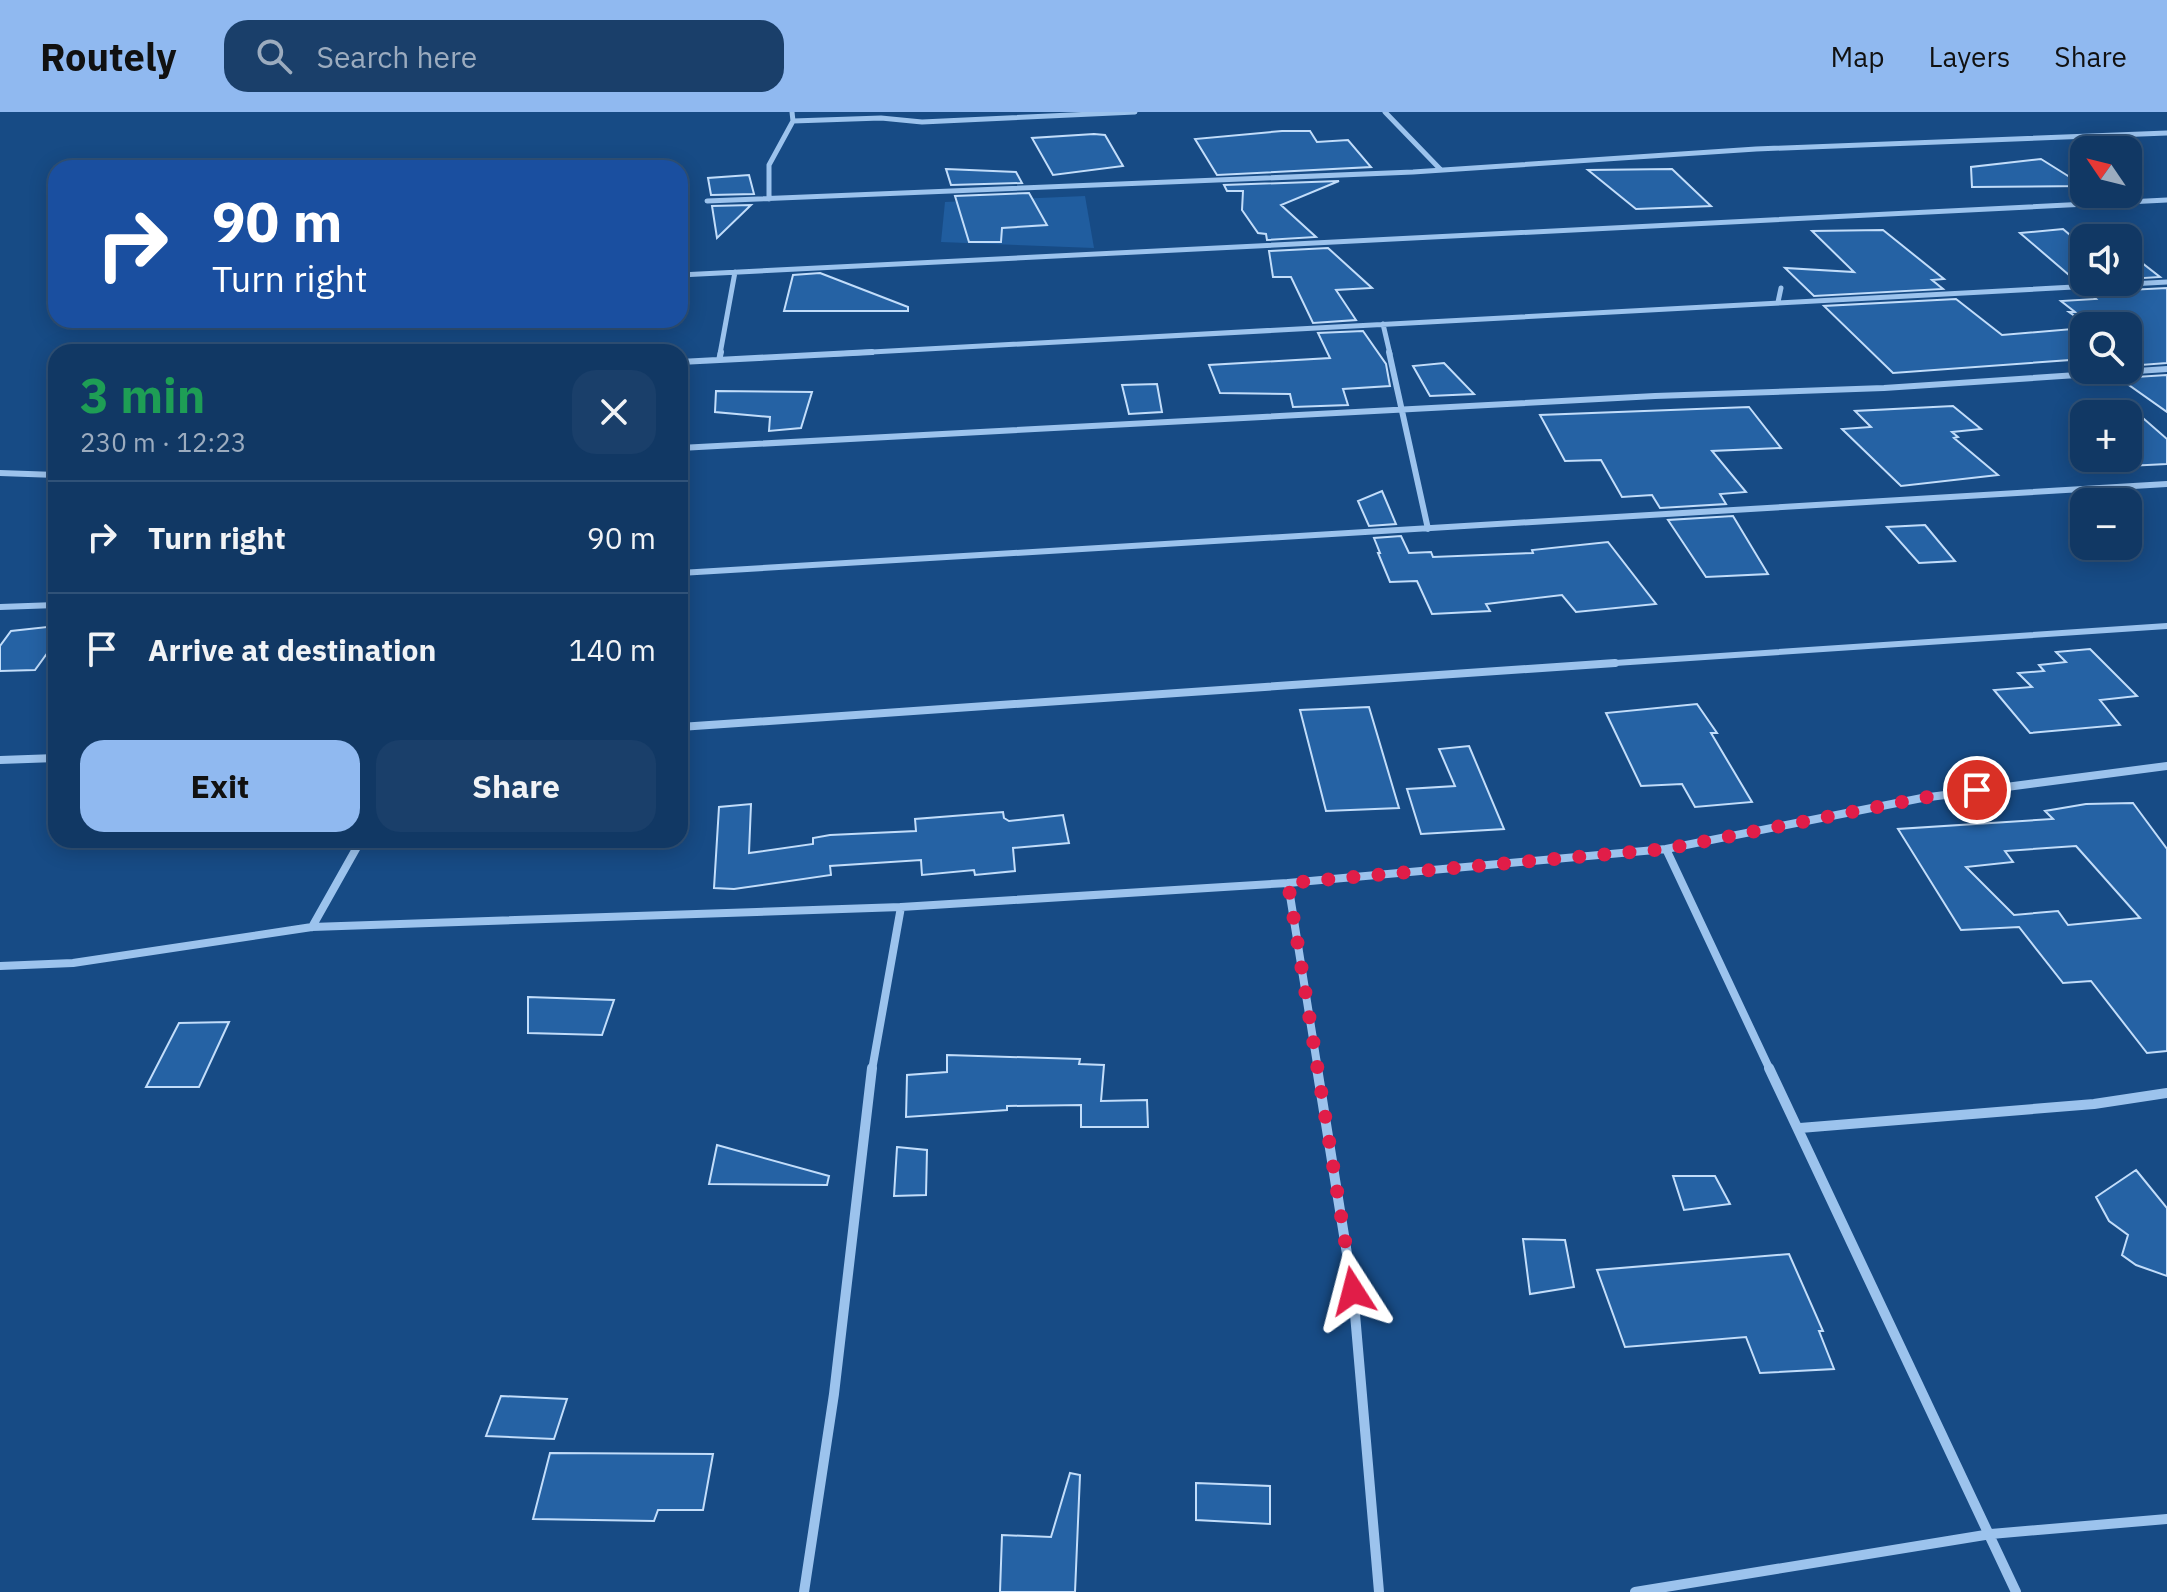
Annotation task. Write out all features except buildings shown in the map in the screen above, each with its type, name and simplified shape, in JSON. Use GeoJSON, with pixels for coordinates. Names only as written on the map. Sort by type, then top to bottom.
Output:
{"type":"FeatureCollection","features":[{"type":"Feature","properties":{"kind":"street"},"geometry":{"type":"LineString","coordinates":[[769,199],[769,165],[793,121],[792,112]]}},
{"type":"Feature","properties":{"kind":"street"},"geometry":{"type":"LineString","coordinates":[[793,121],[881,118],[922,122],[1135,112]]}},
{"type":"Feature","properties":{"kind":"street"},"geometry":{"type":"LineString","coordinates":[[1385,112],[1441,170]]}},
{"type":"Feature","properties":{"kind":"street"},"geometry":{"type":"LineString","coordinates":[[707,201],[1441,170],[1756,149],[2167,133]]}},
{"type":"Feature","properties":{"kind":"street"},"geometry":{"type":"LineString","coordinates":[[688,275],[2167,200]]}},
{"type":"Feature","properties":{"kind":"street"},"geometry":{"type":"LineString","coordinates":[[719,360],[735,272]]}},
{"type":"Feature","properties":{"kind":"street"},"geometry":{"type":"LineString","coordinates":[[688,362],[2167,282]]}},
{"type":"Feature","properties":{"kind":"street"},"geometry":{"type":"LineString","coordinates":[[1778,302],[1781,288]]}},
{"type":"Feature","properties":{"kind":"street"},"geometry":{"type":"LineString","coordinates":[[1383,324],[1404,409],[1411,466],[1428,529]]}},
{"type":"Feature","properties":{"kind":"street"},"geometry":{"type":"LineString","coordinates":[[688,448],[1404,409],[1884,388],[2167,369]]}},
{"type":"Feature","properties":{"kind":"street"},"geometry":{"type":"LineString","coordinates":[[0,473],[48,475]]}},
{"type":"Feature","properties":{"kind":"street"},"geometry":{"type":"LineString","coordinates":[[688,573],[2167,484]]}},
{"type":"Feature","properties":{"kind":"street"},"geometry":{"type":"LineString","coordinates":[[0,607],[48,605]]}},
{"type":"Feature","properties":{"kind":"street"},"geometry":{"type":"LineString","coordinates":[[688,726],[2167,626]]}},
{"type":"Feature","properties":{"kind":"street"},"geometry":{"type":"LineString","coordinates":[[0,760],[48,758]]}},
{"type":"Feature","properties":{"kind":"street"},"geometry":{"type":"LineString","coordinates":[[0,966],[73,963],[312,927],[901,907],[1288,883],[1666,849],[1922,798],[2167,766]]}},
{"type":"Feature","properties":{"kind":"street"},"geometry":{"type":"LineString","coordinates":[[312,927],[356,848]]}},
{"type":"Feature","properties":{"kind":"street"},"geometry":{"type":"LineString","coordinates":[[1666,849],[2016,1592]]}},
{"type":"Feature","properties":{"kind":"street"},"geometry":{"type":"LineString","coordinates":[[1288,883],[1353,1291],[1379,1592]]}},
{"type":"Feature","properties":{"kind":"street"},"geometry":{"type":"LineString","coordinates":[[804,1592],[834,1394],[872,1069],[901,907]]}},
{"type":"Feature","properties":{"kind":"street"},"geometry":{"type":"LineString","coordinates":[[1800,1128],[2094,1104],[2167,1093]]}},
{"type":"Feature","properties":{"kind":"street"},"geometry":{"type":"LineString","coordinates":[[1635,1592],[1991,1534],[2167,1519]]}},
{"type":"Feature","properties":{"kind":"shaded area"},"geometry":{"type":"Polygon","coordinates":[[[1085,196],[1094,248],[941,242],[945,202],[1085,196]]]}},
{"type":"Feature","properties":{"kind":"route"},"geometry":{"type":"LineString","coordinates":[[1353,1291],[1288,883],[1666,849],[1977,790]]}}]}
